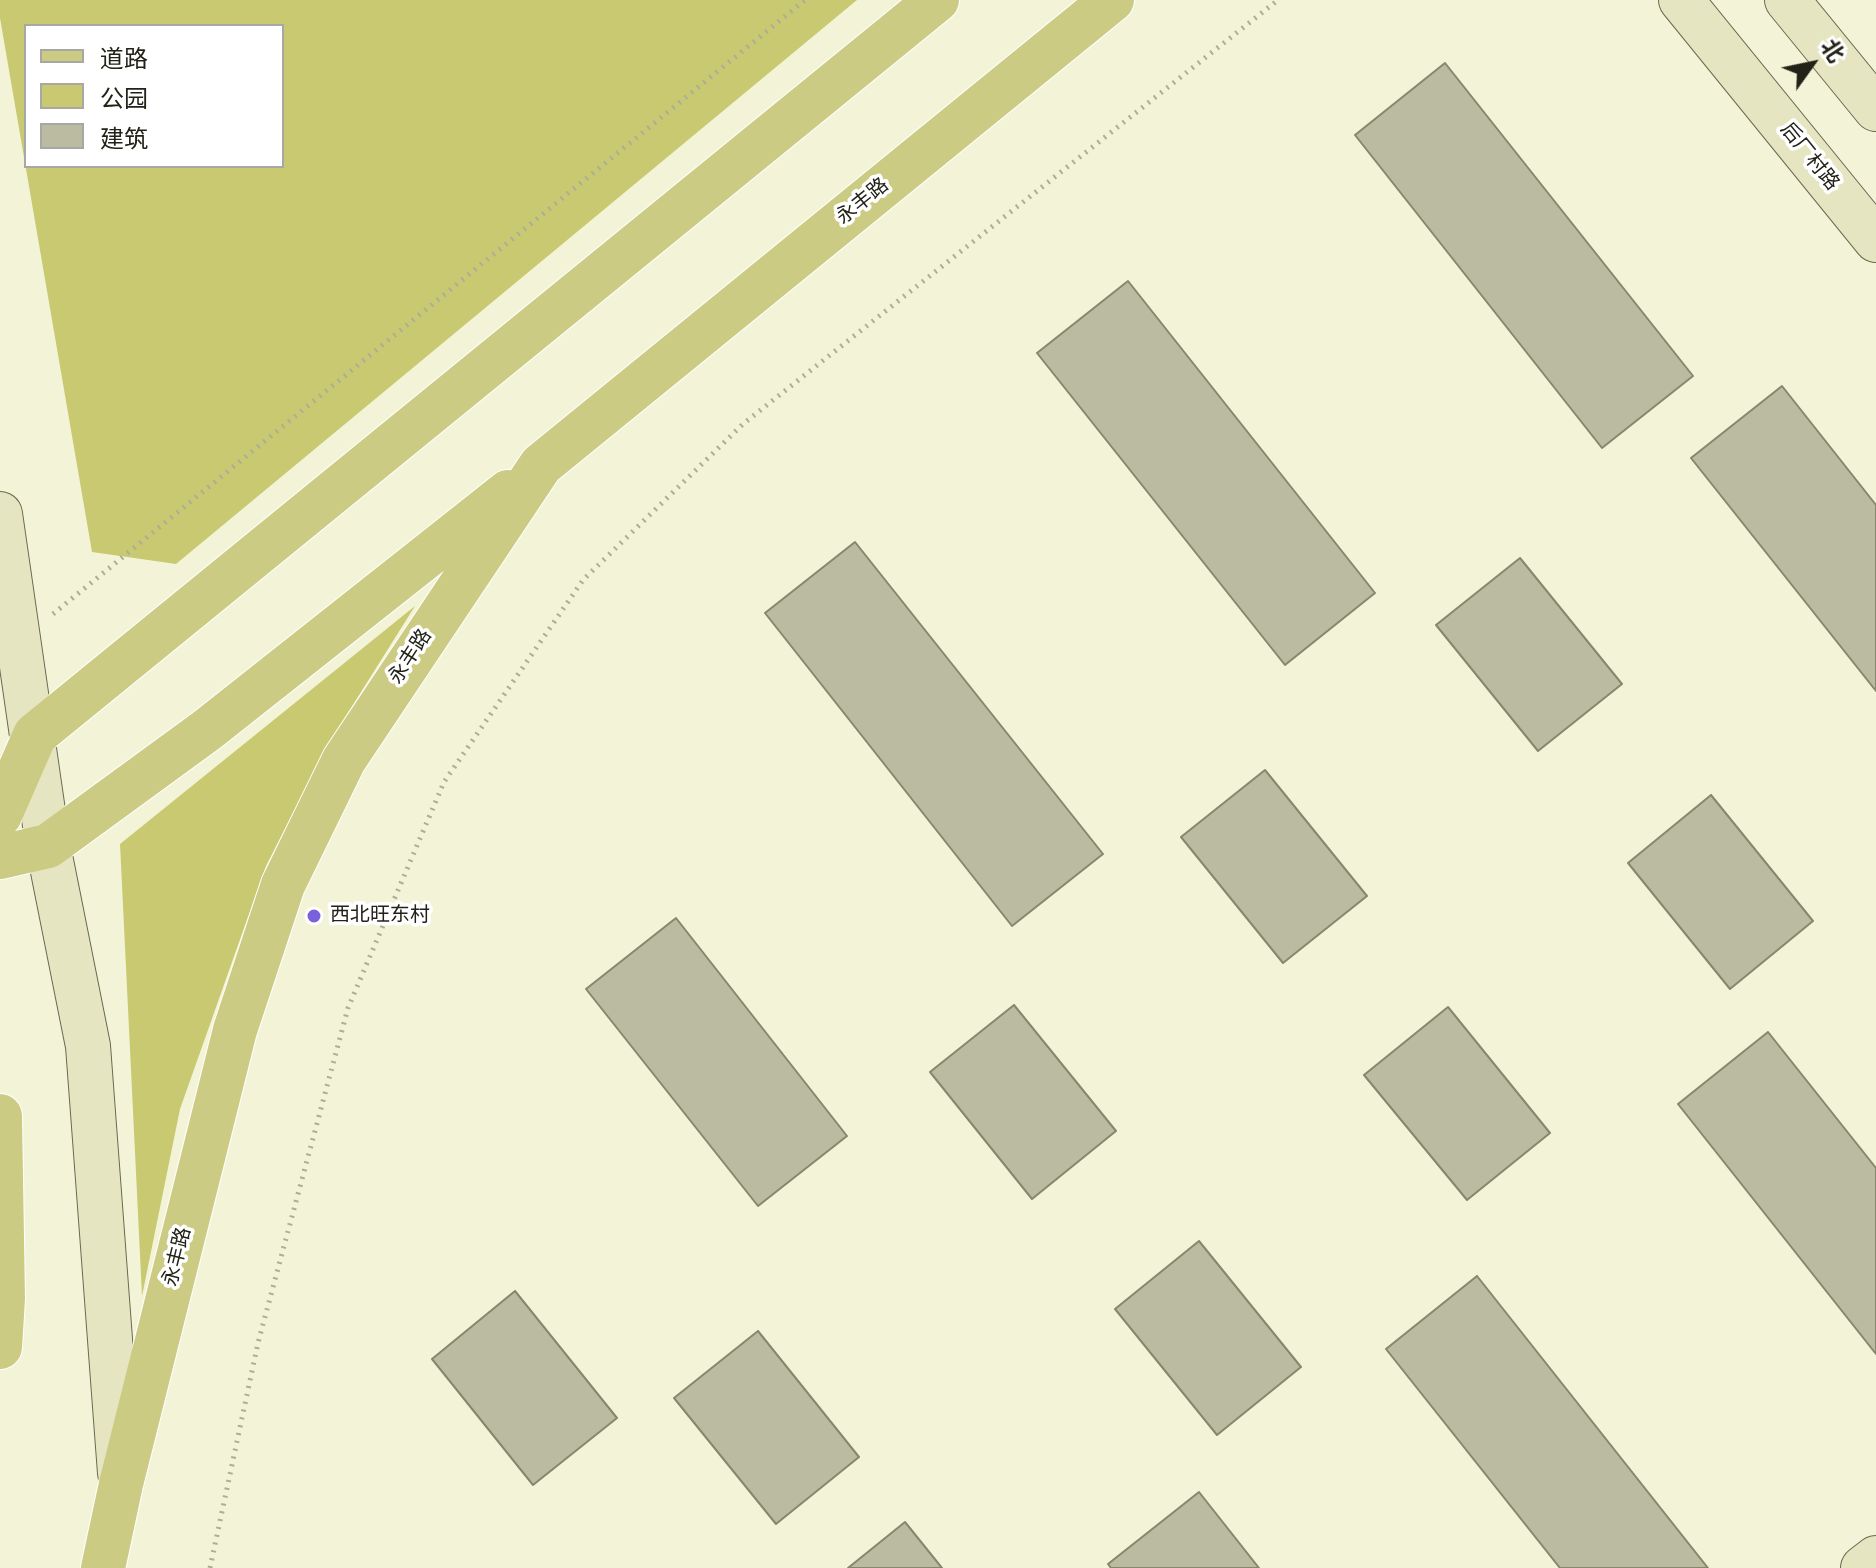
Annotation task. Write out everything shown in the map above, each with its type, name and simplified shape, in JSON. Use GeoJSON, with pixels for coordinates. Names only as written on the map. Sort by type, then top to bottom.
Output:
{"type":"FeatureCollection","features":[{"type":"Feature","properties":{"kind":"main road"},"geometry":{"type":"LineString","coordinates":[[0,815],[35,735],[937,0]]}},
{"type":"Feature","properties":{"kind":"main road","name":"永丰路"},"geometry":{"type":"LineString","coordinates":[[103,1568],[121,1484],[235,1030],[283,885],[344,760],[541,465],[1112,0]]}},
{"type":"Feature","properties":{"kind":"main road","name":"后厂村路"},"geometry":{"type":"LineString","coordinates":[[1681,0],[1876,240]]}},
{"type":"Feature","properties":{"kind":"main road"},"geometry":{"type":"LineString","coordinates":[[1787,0],[1876,109]]}},
{"type":"Feature","properties":{"kind":"main road"},"geometry":{"type":"LineString","coordinates":[[0,857],[48,846],[207,730],[541,465]]}},
{"type":"Feature","properties":{"kind":"main road"},"geometry":{"type":"LineString","coordinates":[[0,514],[35,735],[48,846],[88,1046],[121,1484]]}},
{"type":"Feature","properties":{"kind":"main road"},"geometry":{"type":"LineString","coordinates":[[0,1116],[3,1299],[0,1347]]}},
{"type":"Feature","properties":{"kind":"main road"},"geometry":{"type":"LineString","coordinates":[[1863,1568],[1876,1558]]}},
{"type":"Feature","properties":{"kind":"path"},"geometry":{"type":"LineString","coordinates":[[19,641],[805,0]]}},
{"type":"Feature","properties":{"kind":"path"},"geometry":{"type":"LineString","coordinates":[[210,1568],[258,1343],[348,1008],[444,782],[583,580],[743,424],[1278,0]]}},
{"type":"Feature","properties":{"kind":"green space"},"geometry":{"type":"Polygon","coordinates":[[[0,0],[857,0],[176,564],[92,552],[26,168],[284,168],[284,24],[24,24],[24,157],[0,18],[0,0]]]}},
{"type":"Feature","properties":{"kind":"green space"},"geometry":{"type":"Polygon","coordinates":[[[415,606],[329,743],[266,866],[180,1109],[142,1296],[120,844],[415,606]]]}},
{"type":"Feature","properties":{"kind":"building"},"geometry":{"type":"Polygon","coordinates":[[[1445,63],[1693,376],[1602,448],[1355,135],[1445,63]]]}},
{"type":"Feature","properties":{"kind":"building"},"geometry":{"type":"Polygon","coordinates":[[[1128,281],[1375,593],[1285,665],[1037,353],[1128,281]]]}},
{"type":"Feature","properties":{"kind":"building"},"geometry":{"type":"Polygon","coordinates":[[[1782,386],[1876,505],[1876,691],[1691,458],[1782,386]]]}},
{"type":"Feature","properties":{"kind":"building"},"geometry":{"type":"Polygon","coordinates":[[[855,542],[1103,854],[1012,926],[765,613],[855,542]]]}},
{"type":"Feature","properties":{"kind":"building"},"geometry":{"type":"Polygon","coordinates":[[[1520,558],[1622,684],[1538,751],[1436,625],[1520,558]]]}},
{"type":"Feature","properties":{"kind":"building"},"geometry":{"type":"Polygon","coordinates":[[[1265,770],[1367,896],[1283,963],[1181,837],[1265,770]]]}},
{"type":"Feature","properties":{"kind":"building"},"geometry":{"type":"Polygon","coordinates":[[[1711,795],[1813,921],[1730,989],[1628,863],[1711,795]]]}},
{"type":"Feature","properties":{"kind":"building"},"geometry":{"type":"Polygon","coordinates":[[[676,918],[847,1136],[758,1206],[586,989],[676,918]]]}},
{"type":"Feature","properties":{"kind":"building"},"geometry":{"type":"Polygon","coordinates":[[[1014,1005],[1116,1131],[1032,1199],[930,1072],[1014,1005]]]}},
{"type":"Feature","properties":{"kind":"building"},"geometry":{"type":"Polygon","coordinates":[[[1448,1007],[1550,1133],[1467,1200],[1364,1075],[1448,1007]]]}},
{"type":"Feature","properties":{"kind":"building"},"geometry":{"type":"Polygon","coordinates":[[[1768,1032],[1876,1168],[1876,1354],[1678,1104],[1768,1032]]]}},
{"type":"Feature","properties":{"kind":"building"},"geometry":{"type":"Polygon","coordinates":[[[1199,1241],[1301,1367],[1217,1435],[1115,1309],[1199,1241]]]}},
{"type":"Feature","properties":{"kind":"building"},"geometry":{"type":"Polygon","coordinates":[[[1477,1276],[1708,1568],[1560,1568],[1386,1349],[1477,1276]]]}},
{"type":"Feature","properties":{"kind":"building"},"geometry":{"type":"Polygon","coordinates":[[[515,1291],[617,1418],[533,1485],[432,1359],[515,1291]]]}},
{"type":"Feature","properties":{"kind":"building"},"geometry":{"type":"Polygon","coordinates":[[[758,1331],[859,1457],[776,1524],[674,1398],[758,1331]]]}},
{"type":"Feature","properties":{"kind":"building"},"geometry":{"type":"Polygon","coordinates":[[[1199,1492],[1259,1568],[1111,1568],[1108,1564],[1199,1492]]]}},
{"type":"Feature","properties":{"kind":"building"},"geometry":{"type":"Polygon","coordinates":[[[905,1522],[942,1568],[848,1568],[905,1522]]]}},
{"type":"Feature","properties":{"kind":"place","name":"西北旺东村"},"geometry":{"type":"Point","coordinates":[314,916]}}]}
